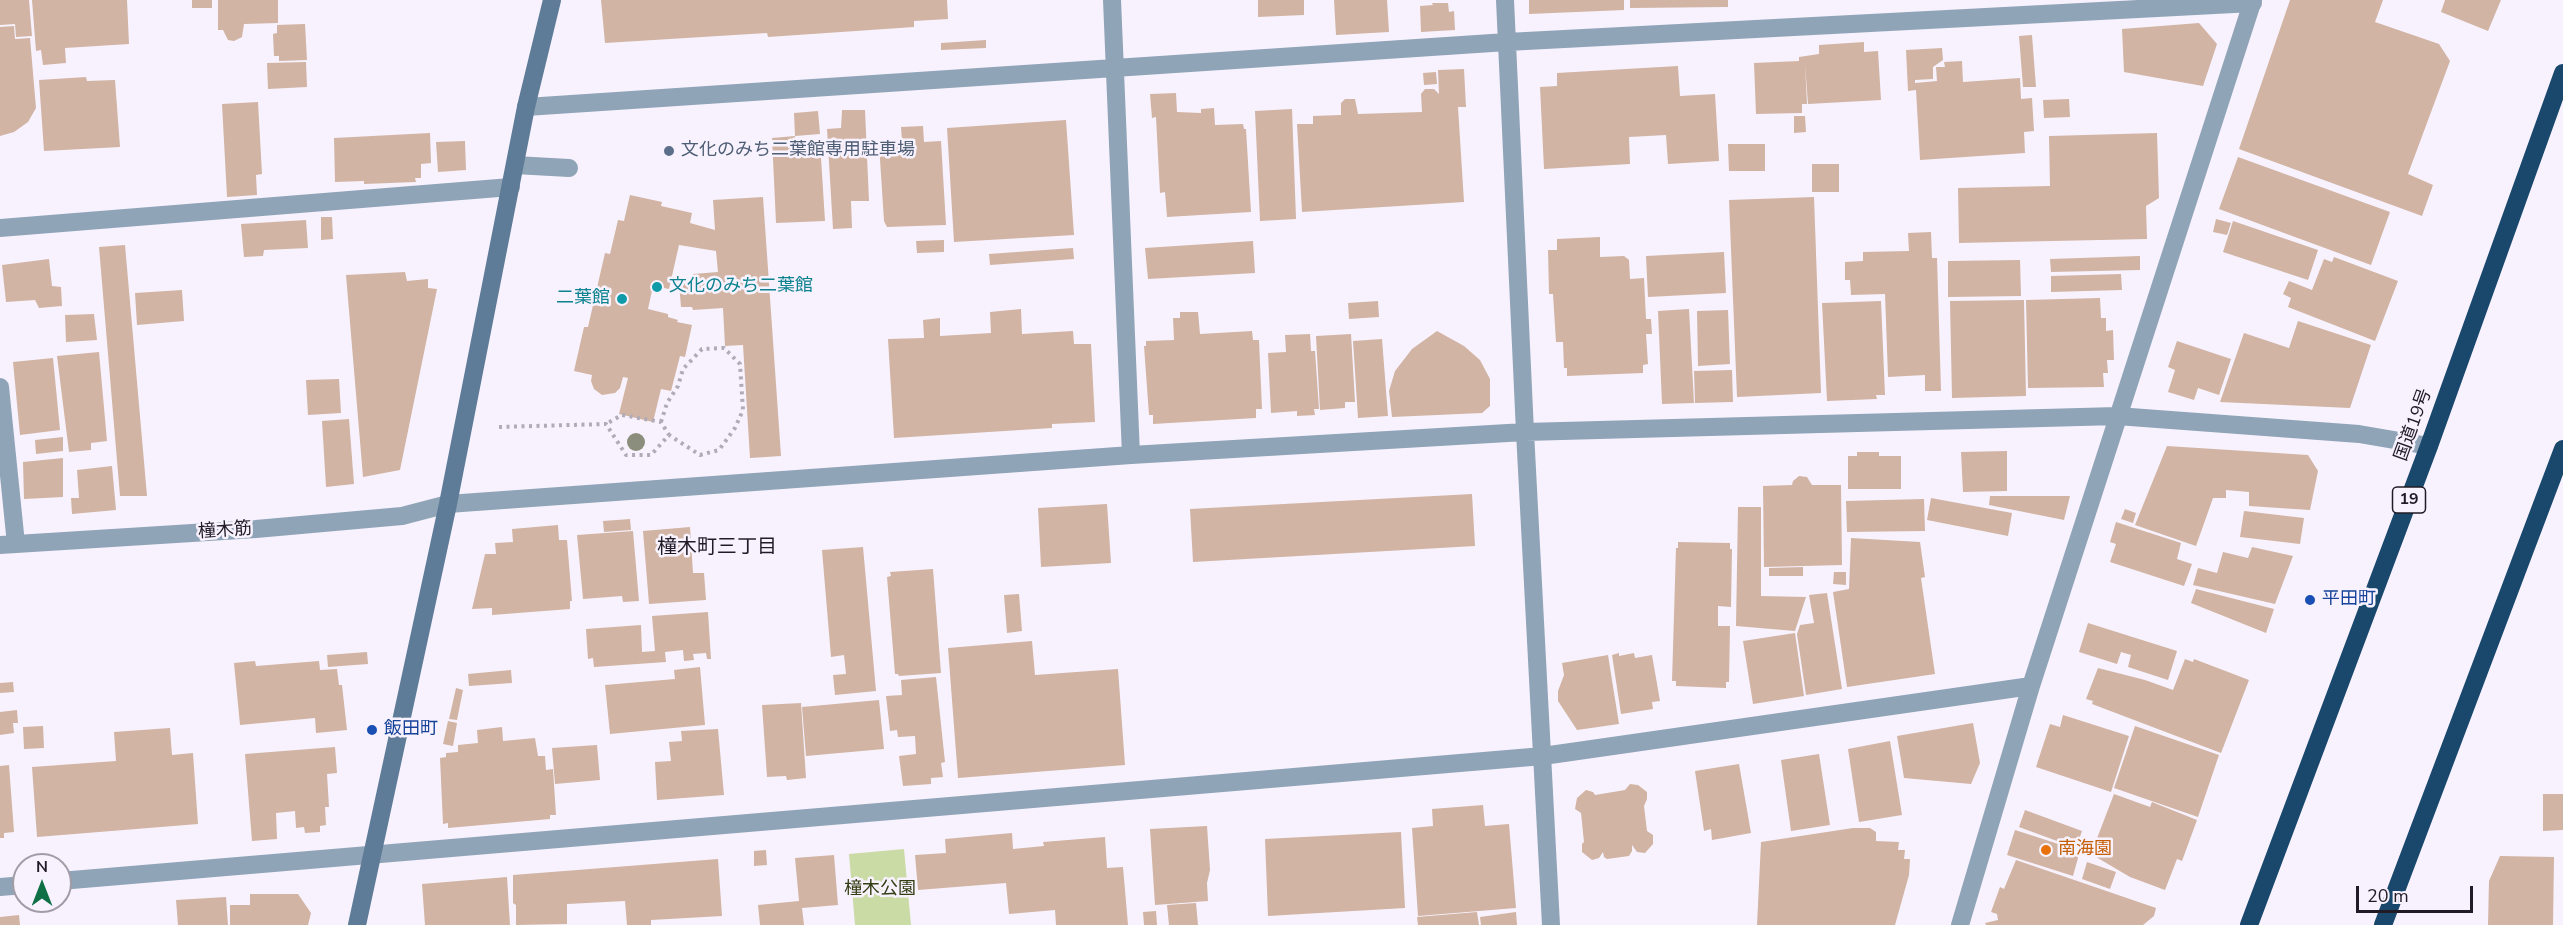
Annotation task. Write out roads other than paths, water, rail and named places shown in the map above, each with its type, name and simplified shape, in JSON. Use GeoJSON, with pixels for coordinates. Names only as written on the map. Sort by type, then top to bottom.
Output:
{"type":"FeatureCollection","features":[{"type":"Feature","properties":{"kind":"highway","name":"国道19号"},"geometry":{"type":"LineString","coordinates":[[2249,925],[2429,446],[2563,73]]}},
{"type":"Feature","properties":{"kind":"highway"},"geometry":{"type":"LineString","coordinates":[[2383,925],[2563,450]]}},
{"type":"Feature","properties":{"kind":"street"},"geometry":{"type":"LineString","coordinates":[[357,925],[448,504],[526,107],[552,0]]}},
{"type":"Feature","properties":{"kind":"street"},"geometry":{"type":"LineString","coordinates":[[1112,0],[1131,455]]}},
{"type":"Feature","properties":{"kind":"street"},"geometry":{"type":"LineString","coordinates":[[1505,0],[1551,925]]}},
{"type":"Feature","properties":{"kind":"street"},"geometry":{"type":"LineString","coordinates":[[526,107],[1507,42],[2253,1],[2031,686],[1960,925]]}},
{"type":"Feature","properties":{"kind":"street"},"geometry":{"type":"LineString","coordinates":[[515,165],[569,168]]}},
{"type":"Feature","properties":{"kind":"street"},"geometry":{"type":"LineString","coordinates":[[0,228],[511,187]]}},
{"type":"Feature","properties":{"kind":"street"},"geometry":{"type":"LineString","coordinates":[[0,387],[8,545]]}},
{"type":"Feature","properties":{"kind":"street","name":"橦木筋"},"geometry":{"type":"LineString","coordinates":[[8,545],[256,529],[402,516],[448,504],[1131,455],[1525,432],[2117,416],[2359,434],[2429,446]]}},
{"type":"Feature","properties":{"kind":"street"},"geometry":{"type":"LineString","coordinates":[[72,880],[1543,756],[2031,686]]}},
{"type":"Feature","properties":{"kind":"place","name":"文化のみち二葉館専用駐車場"},"geometry":{"type":"Point","coordinates":[669,151]}},
{"type":"Feature","properties":{"kind":"place","name":"文化のみち二葉館"},"geometry":{"type":"Point","coordinates":[657,287]}},
{"type":"Feature","properties":{"kind":"place","name":"二葉館"},"geometry":{"type":"Point","coordinates":[622,299]}},
{"type":"Feature","properties":{"kind":"place","name":"平田町"},"geometry":{"type":"Point","coordinates":[2310,600]}},
{"type":"Feature","properties":{"kind":"place","name":"飯田町"},"geometry":{"type":"Point","coordinates":[372,730]}},
{"type":"Feature","properties":{"kind":"place","name":"南海園"},"geometry":{"type":"Point","coordinates":[2046,850]}},
{"type":"Feature","properties":{"kind":"district","name":"橦木町三丁目"},"geometry":{"type":"Point","coordinates":[717,548]}},
{"type":"Feature","properties":{"kind":"park label","name":"橦木公園"},"geometry":{"type":"Point","coordinates":[880,890]}}]}
